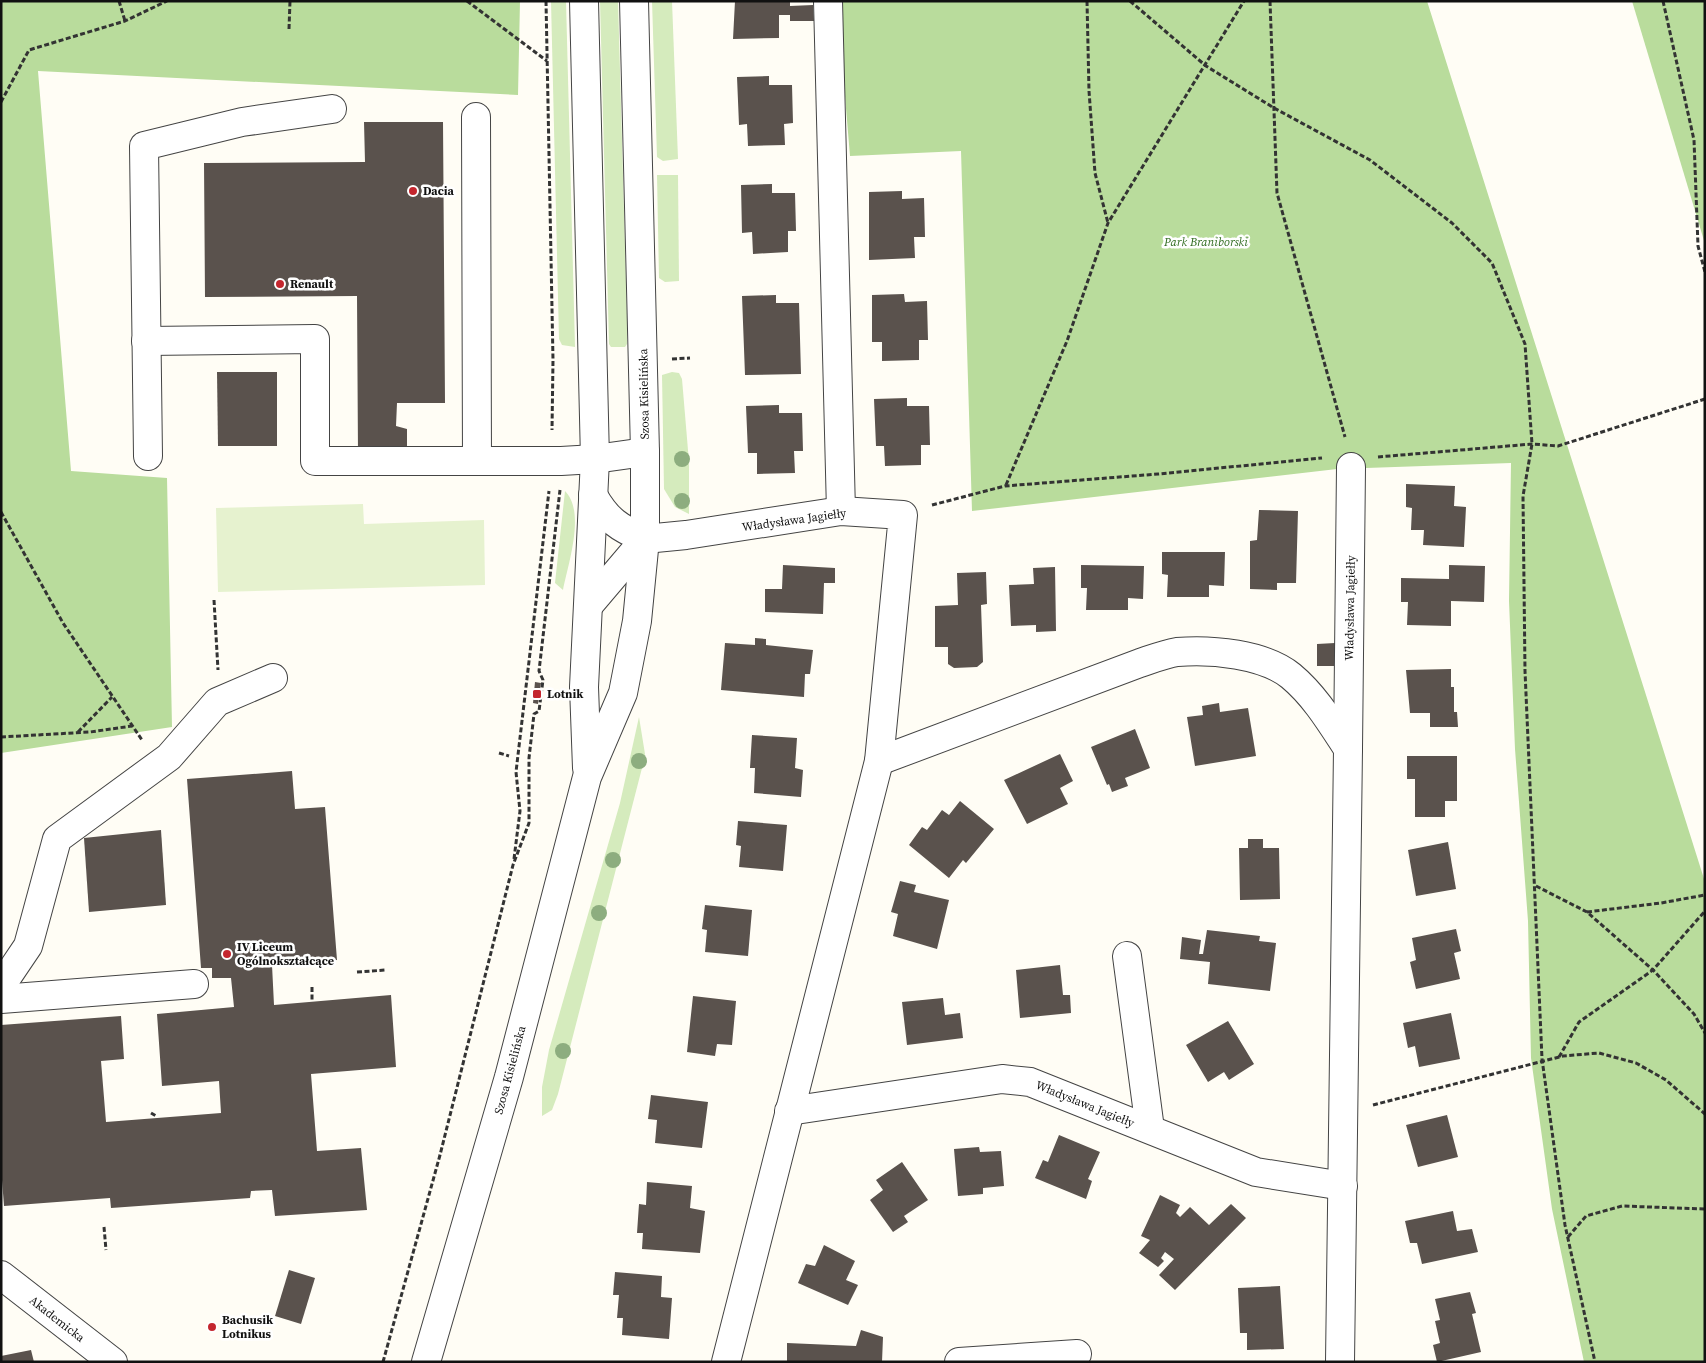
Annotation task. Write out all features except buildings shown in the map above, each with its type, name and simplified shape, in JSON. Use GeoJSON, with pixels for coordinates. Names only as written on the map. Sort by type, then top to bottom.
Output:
{"type":"FeatureCollection","features":[{"type":"Feature","properties":{"kind":"street","name":"Szosa Kisielińska"},"geometry":{"type":"LineString","coordinates":[[584,1],[595,459],[584,687],[587,777]]}},
{"type":"Feature","properties":{"kind":"street","name":"Szosa Kisielińska"},"geometry":{"type":"LineString","coordinates":[[426,1362],[508,1077],[587,777],[623,693],[637,621],[645,539],[645,452],[634,1]]}},
{"type":"Feature","properties":{"kind":"street"},"geometry":{"type":"LineString","coordinates":[[828,1],[842,511]]}},
{"type":"Feature","properties":{"kind":"street"},"geometry":{"type":"LineString","coordinates":[[148,456],[144,146],[242,122],[332,108]]}},
{"type":"Feature","properties":{"kind":"street"},"geometry":{"type":"LineString","coordinates":[[476,118],[477,461]]}},
{"type":"Feature","properties":{"kind":"street"},"geometry":{"type":"LineString","coordinates":[[146,341],[315,339],[314,461],[477,461],[556,473],[595,459],[645,452]]}},
{"type":"Feature","properties":{"kind":"street","name":"Władysława Jagiełły"},"geometry":{"type":"LineString","coordinates":[[1340,1362],[1351,463]]}},
{"type":"Feature","properties":{"kind":"street"},"geometry":{"type":"LineString","coordinates":[[589,605],[645,539],[624,530],[604,514],[593,495]]}},
{"type":"Feature","properties":{"kind":"street","name":"Władysława Jagiełły"},"geometry":{"type":"LineString","coordinates":[[645,539],[686,535],[842,511],[903,515]]}},
{"type":"Feature","properties":{"kind":"street"},"geometry":{"type":"LineString","coordinates":[[726,1362],[788,1111],[879,761],[903,515]]}},
{"type":"Feature","properties":{"kind":"street"},"geometry":{"type":"LineString","coordinates":[[879,761],[1140,663],[1175,652],[1213,651],[1253,658],[1290,676],[1321,708],[1348,749]]}},
{"type":"Feature","properties":{"kind":"street"},"geometry":{"type":"LineString","coordinates":[[1,986],[28,946],[57,838],[170,757],[217,702],[273,678]]}},
{"type":"Feature","properties":{"kind":"street"},"geometry":{"type":"LineString","coordinates":[[1127,956],[1150,1129]]}},
{"type":"Feature","properties":{"kind":"street"},"geometry":{"type":"LineString","coordinates":[[1,999],[194,984]]}},
{"type":"Feature","properties":{"kind":"street","name":"Władysława Jagiełły"},"geometry":{"type":"LineString","coordinates":[[788,1111],[1002,1079],[1030,1082],[1256,1172],[1343,1186]]}},
{"type":"Feature","properties":{"kind":"street","name":"Akademicka"},"geometry":{"type":"LineString","coordinates":[[1,1276],[113,1362]]}},
{"type":"Feature","properties":{"kind":"street"},"geometry":{"type":"LineString","coordinates":[[959,1362],[1077,1354]]}},
{"type":"Feature","properties":{"kind":"path"},"geometry":{"type":"LineString","coordinates":[[119,1],[125,21]]}},
{"type":"Feature","properties":{"kind":"path"},"geometry":{"type":"LineString","coordinates":[[1,102],[29,50],[125,21],[167,1]]}},
{"type":"Feature","properties":{"kind":"path"},"geometry":{"type":"LineString","coordinates":[[289,29],[290,1]]}},
{"type":"Feature","properties":{"kind":"path"},"geometry":{"type":"LineString","coordinates":[[467,1],[548,62]]}},
{"type":"Feature","properties":{"kind":"path"},"geometry":{"type":"LineString","coordinates":[[383,1362],[440,1155],[513,865],[529,823],[529,758],[534,714],[539,711],[543,680],[539,671],[556,473],[546,1]]}},
{"type":"Feature","properties":{"kind":"path"},"geometry":{"type":"LineString","coordinates":[[1087,1],[1089,91],[1095,174],[1108,224]]}},
{"type":"Feature","properties":{"kind":"path"},"geometry":{"type":"LineString","coordinates":[[1130,1],[1206,66],[1274,108],[1370,160],[1452,223],[1492,263],[1525,344],[1532,444],[1523,496],[1525,672],[1536,886],[1542,1063],[1567,1237],[1595,1362]]}},
{"type":"Feature","properties":{"kind":"path"},"geometry":{"type":"LineString","coordinates":[[1005,486],[1067,341],[1108,224],[1244,1]]}},
{"type":"Feature","properties":{"kind":"path"},"geometry":{"type":"LineString","coordinates":[[1270,1],[1277,193],[1351,463]]}},
{"type":"Feature","properties":{"kind":"path"},"geometry":{"type":"LineString","coordinates":[[1662,1],[1694,140],[1698,246],[1705,272]]}},
{"type":"Feature","properties":{"kind":"path"},"geometry":{"type":"LineString","coordinates":[[903,515],[959,497],[1005,486],[1158,474],[1338,456],[1351,463],[1532,444],[1558,446],[1705,399]]}},
{"type":"Feature","properties":{"kind":"path"},"geometry":{"type":"LineString","coordinates":[[513,865],[520,811],[516,772],[545,533],[556,473]]}},
{"type":"Feature","properties":{"kind":"path"},"geometry":{"type":"LineString","coordinates":[[1,512],[63,623],[132,726],[156,766]]}},
{"type":"Feature","properties":{"kind":"path"},"geometry":{"type":"LineString","coordinates":[[214,600],[215,617]]}},
{"type":"Feature","properties":{"kind":"path"},"geometry":{"type":"LineString","coordinates":[[77,733],[112,697]]}},
{"type":"Feature","properties":{"kind":"path"},"geometry":{"type":"LineString","coordinates":[[1,737],[77,733],[132,726]]}},
{"type":"Feature","properties":{"kind":"path"},"geometry":{"type":"LineString","coordinates":[[499,753],[509,756]]}},
{"type":"Feature","properties":{"kind":"path"},"geometry":{"type":"LineString","coordinates":[[1536,886],[1587,912],[1653,970],[1694,1014],[1705,1033]]}},
{"type":"Feature","properties":{"kind":"path"},"geometry":{"type":"LineString","coordinates":[[1587,912],[1661,903],[1705,894]]}},
{"type":"Feature","properties":{"kind":"path"},"geometry":{"type":"LineString","coordinates":[[1559,1058],[1579,1022],[1653,970],[1705,911]]}},
{"type":"Feature","properties":{"kind":"path"},"geometry":{"type":"LineString","coordinates":[[357,972],[386,970]]}},
{"type":"Feature","properties":{"kind":"path"},"geometry":{"type":"LineString","coordinates":[[312,987],[312,1001]]}},
{"type":"Feature","properties":{"kind":"path"},"geometry":{"type":"LineString","coordinates":[[1344,1114],[1394,1098],[1559,1058],[1599,1053],[1636,1063],[1666,1080],[1705,1114]]}},
{"type":"Feature","properties":{"kind":"path"},"geometry":{"type":"LineString","coordinates":[[151,1113],[156,1116]]}},
{"type":"Feature","properties":{"kind":"path"},"geometry":{"type":"LineString","coordinates":[[1567,1237],[1586,1216],[1622,1206],[1705,1209]]}},
{"type":"Feature","properties":{"kind":"path"},"geometry":{"type":"LineString","coordinates":[[104,1226],[106,1250]]}},
{"type":"Feature","properties":{"kind":"green space"},"geometry":{"type":"Polygon","coordinates":[[[1,1],[520,1],[518,95],[38,71],[71,471],[167,478],[172,727],[1,753],[1,1]]]}},
{"type":"Feature","properties":{"kind":"green space"},"geometry":{"type":"Polygon","coordinates":[[[551,1],[566,1],[575,347],[562,345],[559,339],[551,1]]]}},
{"type":"Feature","properties":{"kind":"green space"},"geometry":{"type":"Polygon","coordinates":[[[600,1],[618,1],[627,316],[627,344],[625,347],[611,347],[609,344],[600,1]]]}},
{"type":"Feature","properties":{"kind":"green space"},"geometry":{"type":"Polygon","coordinates":[[[652,1],[672,1],[678,159],[663,161],[657,157],[652,1]]]}},
{"type":"Feature","properties":{"kind":"green space","name":"Park Braniborski"},"geometry":{"type":"Polygon","coordinates":[[[837,1],[1427,1],[1705,882],[1705,1362],[1584,1362],[1552,1209],[1531,1058],[1528,921],[1515,749],[1509,601],[1511,463],[1337,469],[972,511],[961,151],[850,156],[837,1]]]}},
{"type":"Feature","properties":{"kind":"green space"},"geometry":{"type":"Polygon","coordinates":[[[1632,1],[1705,1],[1705,244],[1632,1]]]}},
{"type":"Feature","properties":{"kind":"green space"},"geometry":{"type":"Polygon","coordinates":[[[657,175],[678,175],[679,281],[665,282],[659,278],[657,175]]]}},
{"type":"Feature","properties":{"kind":"green space"},"geometry":{"type":"Polygon","coordinates":[[[672,372],[679,373],[682,379],[689,462],[689,514],[675,507],[664,489],[662,375],[672,372]]]}},
{"type":"Feature","properties":{"kind":"green space"},"geometry":{"type":"Polygon","coordinates":[[[565,491],[571,500],[575,525],[574,539],[563,590],[555,583],[565,491]]]}},
{"type":"Feature","properties":{"kind":"green space"},"geometry":{"type":"Polygon","coordinates":[[[363,504],[364,524],[484,520],[485,585],[218,592],[216,508],[363,504]]]}},
{"type":"Feature","properties":{"kind":"green space"},"geometry":{"type":"Polygon","coordinates":[[[639,717],[645,754],[642,768],[558,1094],[552,1110],[542,1116],[542,1087],[549,1050],[620,803],[639,717]]]}},
{"type":"Feature","properties":{"kind":"place","name":"Dacia"},"geometry":{"type":"Point","coordinates":[413,191]}},
{"type":"Feature","properties":{"kind":"place","name":"Renault"},"geometry":{"type":"Point","coordinates":[280,284]}},
{"type":"Feature","properties":{"kind":"place","name":"Lotnik"},"geometry":{"type":"Point","coordinates":[537,694]}},
{"type":"Feature","properties":{"kind":"place","name":"IV Liceum Ogólnokształcące"},"geometry":{"type":"Point","coordinates":[227,954]}},
{"type":"Feature","properties":{"kind":"place","name":"Bachusik Lotnikus"},"geometry":{"type":"Point","coordinates":[212,1327]}}]}
